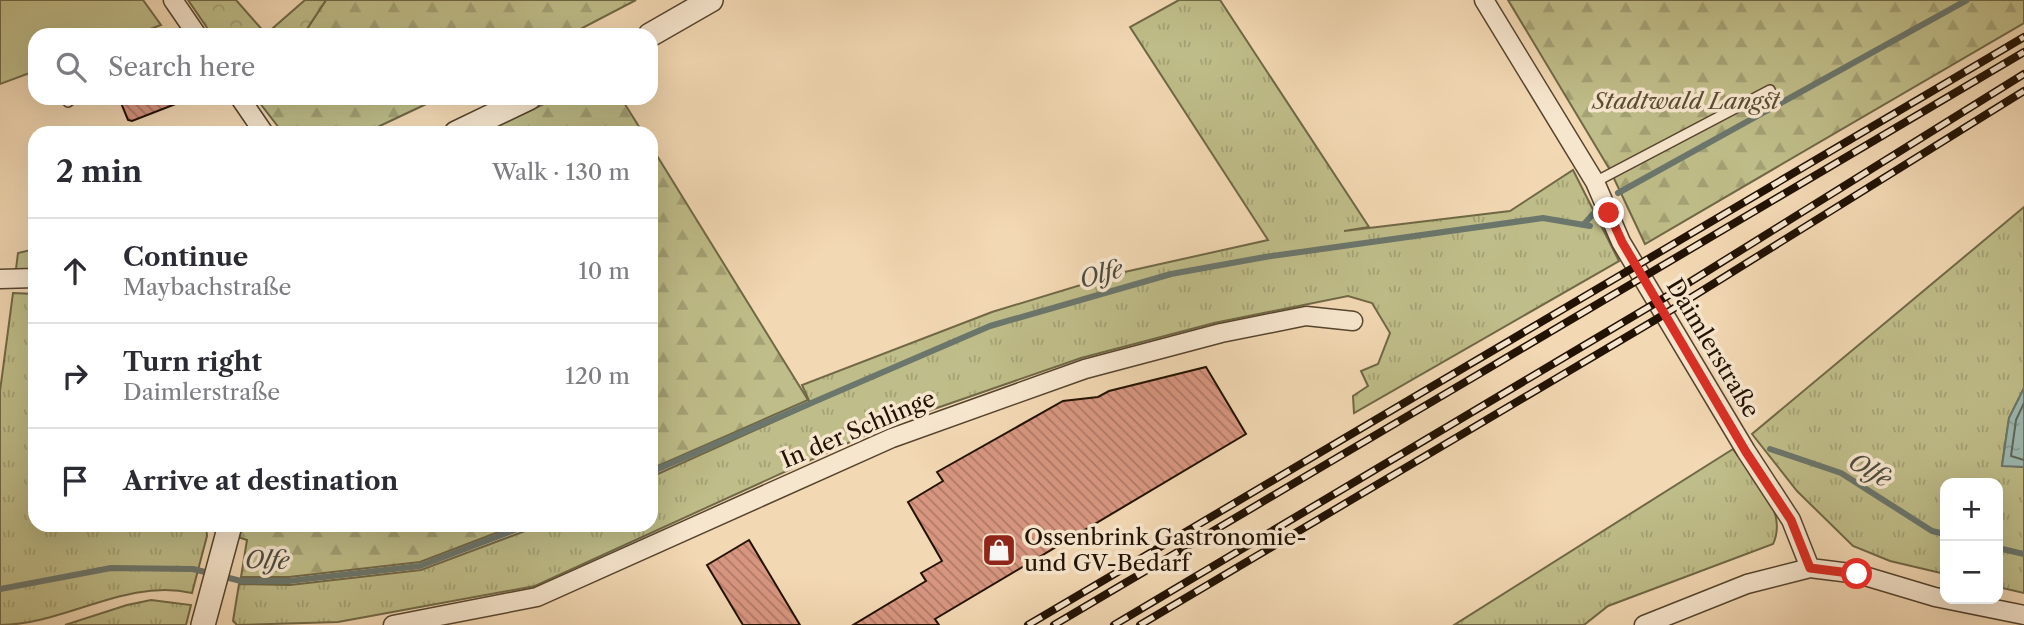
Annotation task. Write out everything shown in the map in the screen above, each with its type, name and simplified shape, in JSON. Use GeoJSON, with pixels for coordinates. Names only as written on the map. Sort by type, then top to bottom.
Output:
{"type":"FeatureCollection","features":[{"type":"Feature","properties":{"kind":"street"},"geometry":{"type":"LineString","coordinates":[[173,0],[192,28]]}},
{"type":"Feature","properties":{"kind":"street"},"geometry":{"type":"LineString","coordinates":[[658,30],[711,0]]}},
{"type":"Feature","properties":{"kind":"street","name":"Daimlerstraße"},"geometry":{"type":"LineString","coordinates":[[1483,0],[1595,182],[1622,242],[1746,452],[1791,520],[1810,568]]}},
{"type":"Feature","properties":{"kind":"street"},"geometry":{"type":"LineString","coordinates":[[245,105],[259,126]]}},
{"type":"Feature","properties":{"kind":"street"},"geometry":{"type":"LineString","coordinates":[[471,126],[514,105]]}},
{"type":"Feature","properties":{"kind":"street"},"geometry":{"type":"LineString","coordinates":[[0,279],[28,278]]}},
{"type":"Feature","properties":{"kind":"street","name":"In der Schlinge"},"geometry":{"type":"LineString","coordinates":[[393,625],[537,597],[892,438],[1085,369],[1221,333],[1306,316],[1353,321]]}},
{"type":"Feature","properties":{"kind":"street"},"geometry":{"type":"LineString","coordinates":[[203,625],[228,532]]}},
{"type":"Feature","properties":{"kind":"street"},"geometry":{"type":"LineString","coordinates":[[1644,625],[1747,584],[1810,568],[1857,574],[1935,597],[2024,614]]}},
{"type":"Feature","properties":{"kind":"lane"},"geometry":{"type":"LineString","coordinates":[[1595,182],[1770,90]]}},
{"type":"Feature","properties":{"kind":"green space"},"geometry":{"type":"Polygon","coordinates":[[[0,0],[143,0],[161,25],[153,28],[28,28],[28,74],[0,84],[0,0]]]}},
{"type":"Feature","properties":{"kind":"green space"},"geometry":{"type":"Polygon","coordinates":[[[188,0],[236,0],[261,28],[207,28],[188,0]]]}},
{"type":"Feature","properties":{"kind":"green space"},"geometry":{"type":"Polygon","coordinates":[[[305,0],[326,0],[308,28],[273,28],[305,0]]]}},
{"type":"Feature","properties":{"kind":"green space"},"geometry":{"type":"Polygon","coordinates":[[[326,0],[636,0],[582,28],[308,28],[326,0]]]}},
{"type":"Feature","properties":{"kind":"green space"},"geometry":{"type":"Polygon","coordinates":[[[1179,0],[1220,0],[1369,227],[1344,231],[1510,211],[1573,170],[1619,261],[1354,413],[1353,396],[1368,386],[1361,371],[1378,364],[1390,333],[1372,303],[1348,296],[1214,323],[1081,358],[885,426],[658,530],[658,474],[811,405],[802,385],[992,312],[1120,273],[1268,240],[1130,27],[1179,0]]]}},
{"type":"Feature","properties":{"kind":"green space","name":"Stadtwald Langst"},"geometry":{"type":"Polygon","coordinates":[[[1508,0],[2024,0],[2024,23],[1645,244],[1610,170],[1508,0]]]}},
{"type":"Feature","properties":{"kind":"green space"},"geometry":{"type":"Polygon","coordinates":[[[261,105],[424,105],[380,126],[278,126],[261,105]]]}},
{"type":"Feature","properties":{"kind":"green space"},"geometry":{"type":"Polygon","coordinates":[[[542,105],[625,105],[639,126],[496,126],[542,105]]]}},
{"type":"Feature","properties":{"kind":"green space"},"geometry":{"type":"Polygon","coordinates":[[[658,157],[808,400],[658,466],[658,157]]]}},
{"type":"Feature","properties":{"kind":"green space"},"geometry":{"type":"Polygon","coordinates":[[[2024,207],[2024,388],[2009,418],[2002,465],[2024,467],[2024,593],[2003,588],[2003,478],[1940,478],[1940,573],[1890,561],[1853,546],[1797,491],[1752,434],[2024,207]]]}},
{"type":"Feature","properties":{"kind":"green space"},"geometry":{"type":"Polygon","coordinates":[[[28,251],[28,269],[16,269],[18,253],[28,251]]]}},
{"type":"Feature","properties":{"kind":"green space"},"geometry":{"type":"Polygon","coordinates":[[[13,293],[28,294],[28,532],[207,532],[192,593],[167,590],[143,592],[48,618],[0,625],[0,391],[13,293]]]}},
{"type":"Feature","properties":{"kind":"green space"},"geometry":{"type":"Polygon","coordinates":[[[1733,449],[1772,506],[1777,531],[1773,544],[1608,606],[1584,625],[1454,625],[1733,449]]]}},
{"type":"Feature","properties":{"kind":"green space"},"geometry":{"type":"Polygon","coordinates":[[[240,532],[499,532],[420,562],[289,577],[241,577],[247,540],[238,537],[240,532]]]}},
{"type":"Feature","properties":{"kind":"green space"},"geometry":{"type":"Polygon","coordinates":[[[522,532],[653,532],[535,586],[338,622],[237,625],[233,621],[239,584],[290,585],[421,570],[522,532]]]}},
{"type":"Feature","properties":{"kind":"green space"},"geometry":{"type":"Polygon","coordinates":[[[151,600],[191,605],[186,625],[65,625],[127,605],[151,600]]]}},
{"type":"Feature","properties":{"kind":"water"},"geometry":{"type":"Polygon","coordinates":[[[2024,388],[2024,467],[2002,466],[2009,418],[2024,388]]]}},
{"type":"Feature","properties":{"kind":"building"},"geometry":{"type":"Polygon","coordinates":[[[122,105],[173,105],[132,121],[128,120],[122,105]]]}},
{"type":"Feature","properties":{"kind":"building"},"geometry":{"type":"Polygon","coordinates":[[[1206,367],[1246,434],[935,619],[939,625],[853,625],[926,581],[921,573],[942,561],[908,502],[943,481],[937,472],[1063,401],[1098,397],[1109,391],[1206,367]]]}},
{"type":"Feature","properties":{"kind":"building"},"geometry":{"type":"Polygon","coordinates":[[[749,540],[800,625],[743,625],[707,565],[749,540]]]}},
{"type":"Feature","properties":{"kind":"waterway"},"geometry":{"type":"LineString","coordinates":[[1618,193],[1967,0]]}},
{"type":"Feature","properties":{"kind":"waterway"},"geometry":{"type":"LineString","coordinates":[[1585,223],[1593,214]]}},
{"type":"Feature","properties":{"kind":"waterway","name":"Olfe"},"geometry":{"type":"LineString","coordinates":[[658,469],[990,326],[1171,274],[1265,257],[1543,218],[1590,226]]}},
{"type":"Feature","properties":{"kind":"waterway","name":"Olfe"},"geometry":{"type":"LineString","coordinates":[[1770,449],[1841,473],[1932,531],[1940,533]]}},
{"type":"Feature","properties":{"kind":"waterway","name":"Olfe"},"geometry":{"type":"LineString","coordinates":[[0,589],[111,568],[193,569],[241,581],[289,581],[420,566],[510,532]]}},
{"type":"Feature","properties":{"kind":"waterway","name":"Olfe"},"geometry":{"type":"LineString","coordinates":[[2003,549],[2024,554]]}},
{"type":"Feature","properties":{"kind":"railway"},"geometry":{"type":"LineString","coordinates":[[1028,625],[2024,37]]}},
{"type":"Feature","properties":{"kind":"railway"},"geometry":{"type":"LineString","coordinates":[[1054,625],[2024,52]]}},
{"type":"Feature","properties":{"kind":"railway"},"geometry":{"type":"LineString","coordinates":[[1114,625],[1669,295],[2024,74]]}},
{"type":"Feature","properties":{"kind":"railway"},"geometry":{"type":"LineString","coordinates":[[1140,625],[1655,320],[2024,91]]}},
{"type":"Feature","properties":{"kind":"place","name":"Ossenbrink Gastronomie- und GV-Bedarf"},"geometry":{"type":"Point","coordinates":[999,550]}},
{"type":"Feature","properties":{"kind":"route"},"geometry":{"type":"LineString","coordinates":[[1609,213],[1622,242],[1746,452],[1791,520],[1810,568],[1857,574]]}}]}
